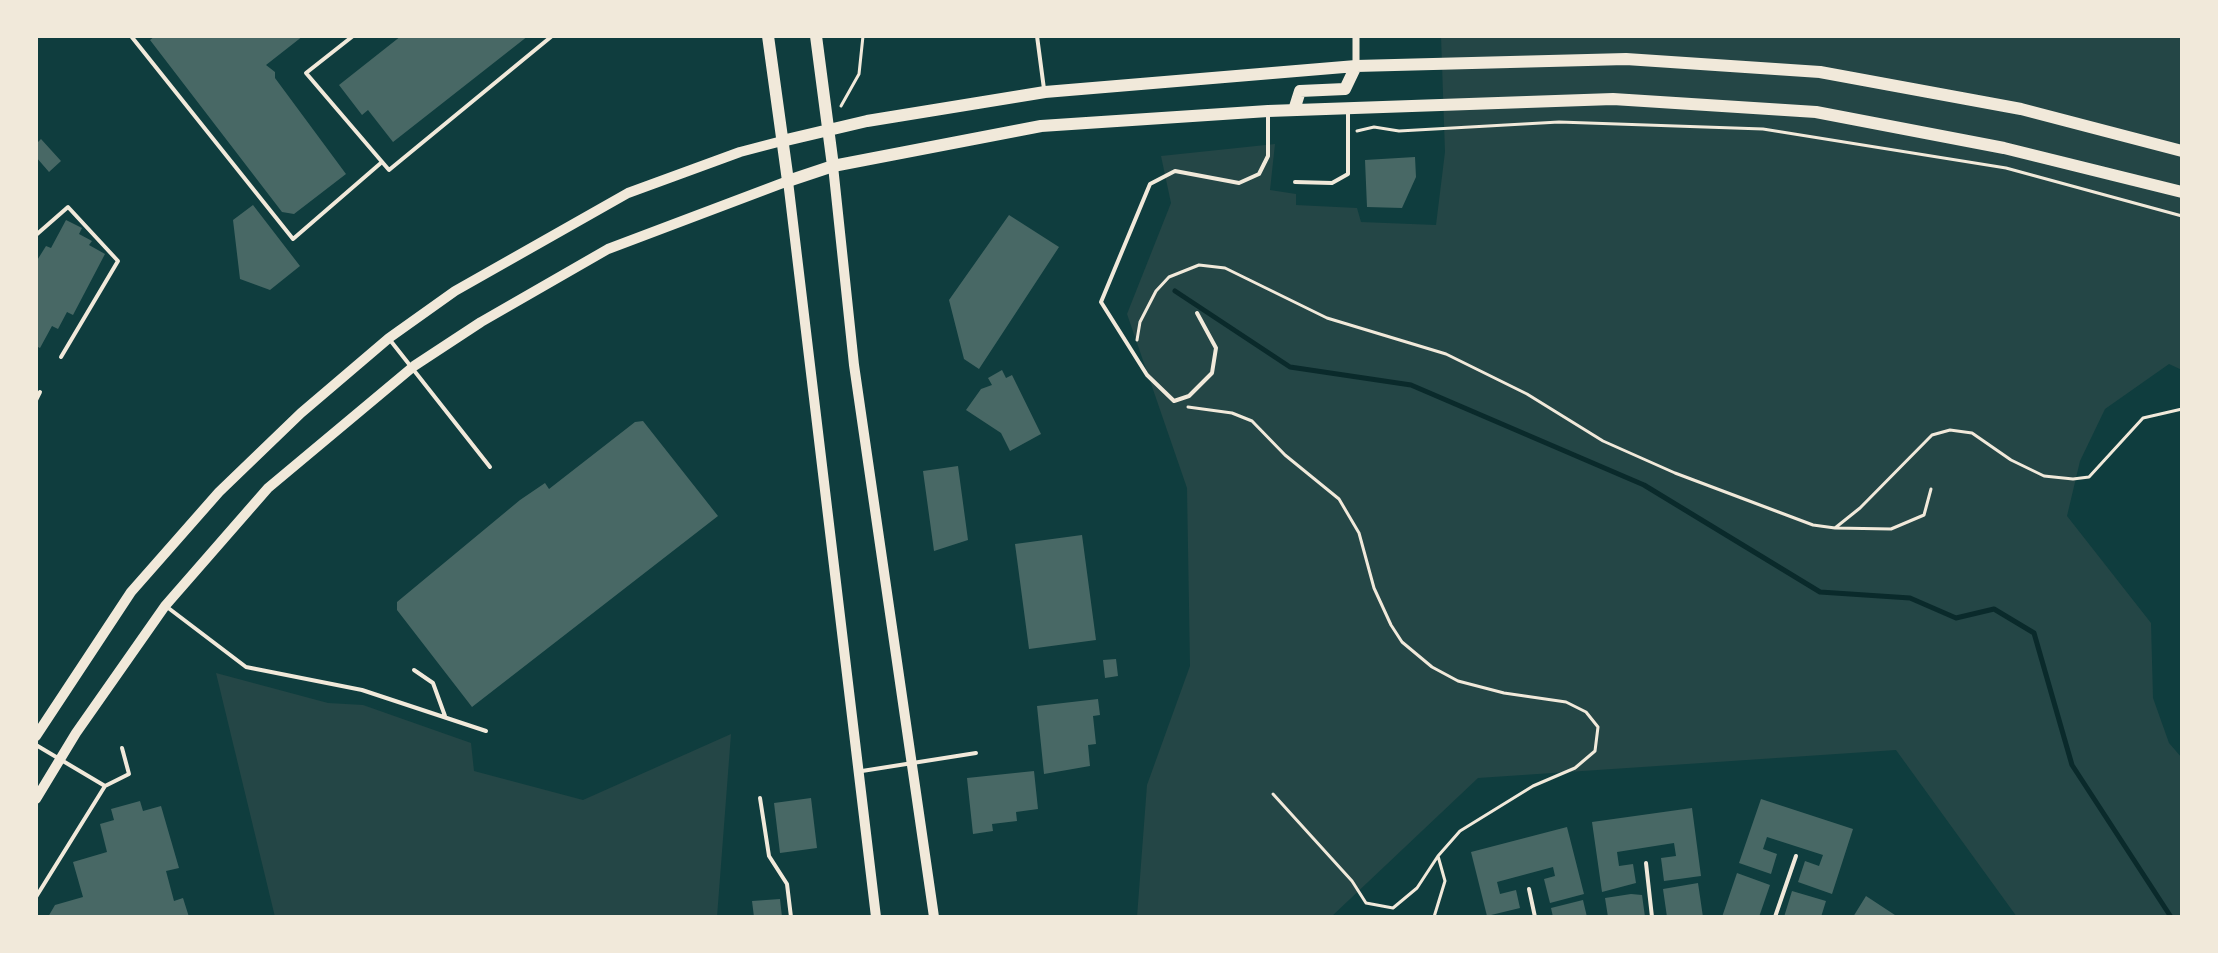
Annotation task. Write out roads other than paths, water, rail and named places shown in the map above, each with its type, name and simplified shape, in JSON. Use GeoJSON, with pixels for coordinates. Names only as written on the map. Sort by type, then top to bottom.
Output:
{"type":"FeatureCollection","features":[{"type":"Feature","properties":{"kind":"highway"},"geometry":{"type":"LineString","coordinates":[[768,36],[788,181],[833,166],[1041,126],[1268,111],[1613,99],[1816,112],[2004,148],[2182,192]]}},
{"type":"Feature","properties":{"kind":"highway"},"geometry":{"type":"LineString","coordinates":[[816,36],[833,166]]}},
{"type":"Feature","properties":{"kind":"highway"},"geometry":{"type":"LineString","coordinates":[[782,141],[1045,92],[1356,66],[1626,59],[1820,72],[2021,109],[2182,151]]}},
{"type":"Feature","properties":{"kind":"highway"},"geometry":{"type":"LineString","coordinates":[[1294,110],[1300,91],[1345,89],[1356,66]]}},
{"type":"Feature","properties":{"kind":"main road"},"geometry":{"type":"LineString","coordinates":[[36,736],[131,592],[200,514],[301,413],[389,338],[455,291],[628,193],[740,152],[782,141]]}},
{"type":"Feature","properties":{"kind":"main road"},"geometry":{"type":"LineString","coordinates":[[833,166],[854,365],[934,917]]}},
{"type":"Feature","properties":{"kind":"main road"},"geometry":{"type":"LineString","coordinates":[[36,799],[165,606],[268,488],[414,366],[481,322],[608,249],[788,181],[876,917]]}},
{"type":"Feature","properties":{"kind":"street"},"geometry":{"type":"LineString","coordinates":[[1356,36],[1356,66]]}},
{"type":"Feature","properties":{"kind":"lane"},"geometry":{"type":"LineString","coordinates":[[131,36],[293,239],[382,162]]}},
{"type":"Feature","properties":{"kind":"lane"},"geometry":{"type":"LineString","coordinates":[[353,36],[306,73],[389,170],[552,36]]}},
{"type":"Feature","properties":{"kind":"lane"},"geometry":{"type":"LineString","coordinates":[[1037,36],[1045,92]]}},
{"type":"Feature","properties":{"kind":"lane"},"geometry":{"type":"LineString","coordinates":[[1295,182],[1341,181],[1348,174],[1348,108]]}},
{"type":"Feature","properties":{"kind":"lane"},"geometry":{"type":"LineString","coordinates":[[1197,313],[1216,348],[1212,373],[1189,396],[1174,401],[1147,375],[1101,302],[1150,184],[1175,171],[1239,183],[1259,174],[1268,156],[1268,111]]}},
{"type":"Feature","properties":{"kind":"lane"},"geometry":{"type":"LineString","coordinates":[[36,235],[68,207],[118,261],[61,357]]}},
{"type":"Feature","properties":{"kind":"lane"},"geometry":{"type":"LineString","coordinates":[[389,338],[414,366],[490,467]]}},
{"type":"Feature","properties":{"kind":"lane"},"geometry":{"type":"LineString","coordinates":[[36,400],[40,392]]}},
{"type":"Feature","properties":{"kind":"lane"},"geometry":{"type":"LineString","coordinates":[[165,606],[246,667],[362,690],[486,731]]}},
{"type":"Feature","properties":{"kind":"lane"},"geometry":{"type":"LineString","coordinates":[[414,670],[433,683],[445,716]]}},
{"type":"Feature","properties":{"kind":"lane"},"geometry":{"type":"LineString","coordinates":[[36,745],[105,786]]}},
{"type":"Feature","properties":{"kind":"lane"},"geometry":{"type":"LineString","coordinates":[[36,897],[105,786],[129,774],[122,748]]}},
{"type":"Feature","properties":{"kind":"lane"},"geometry":{"type":"LineString","coordinates":[[859,772],[976,753]]}},
{"type":"Feature","properties":{"kind":"lane"},"geometry":{"type":"LineString","coordinates":[[760,798],[769,856],[787,884],[791,917]]}},
{"type":"Feature","properties":{"kind":"lane"},"geometry":{"type":"LineString","coordinates":[[1775,917],[1796,856]]}},
{"type":"Feature","properties":{"kind":"lane"},"geometry":{"type":"LineString","coordinates":[[1646,863],[1652,917]]}},
{"type":"Feature","properties":{"kind":"lane"},"geometry":{"type":"LineString","coordinates":[[1529,889],[1535,917]]}},
{"type":"Feature","properties":{"kind":"waterway"},"geometry":{"type":"LineString","coordinates":[[1175,291],[1290,367],[1411,385],[1644,485],[1820,592],[1910,598],[1956,618],[1994,609],[2034,633],[2072,765],[2171,917]]}}]}
